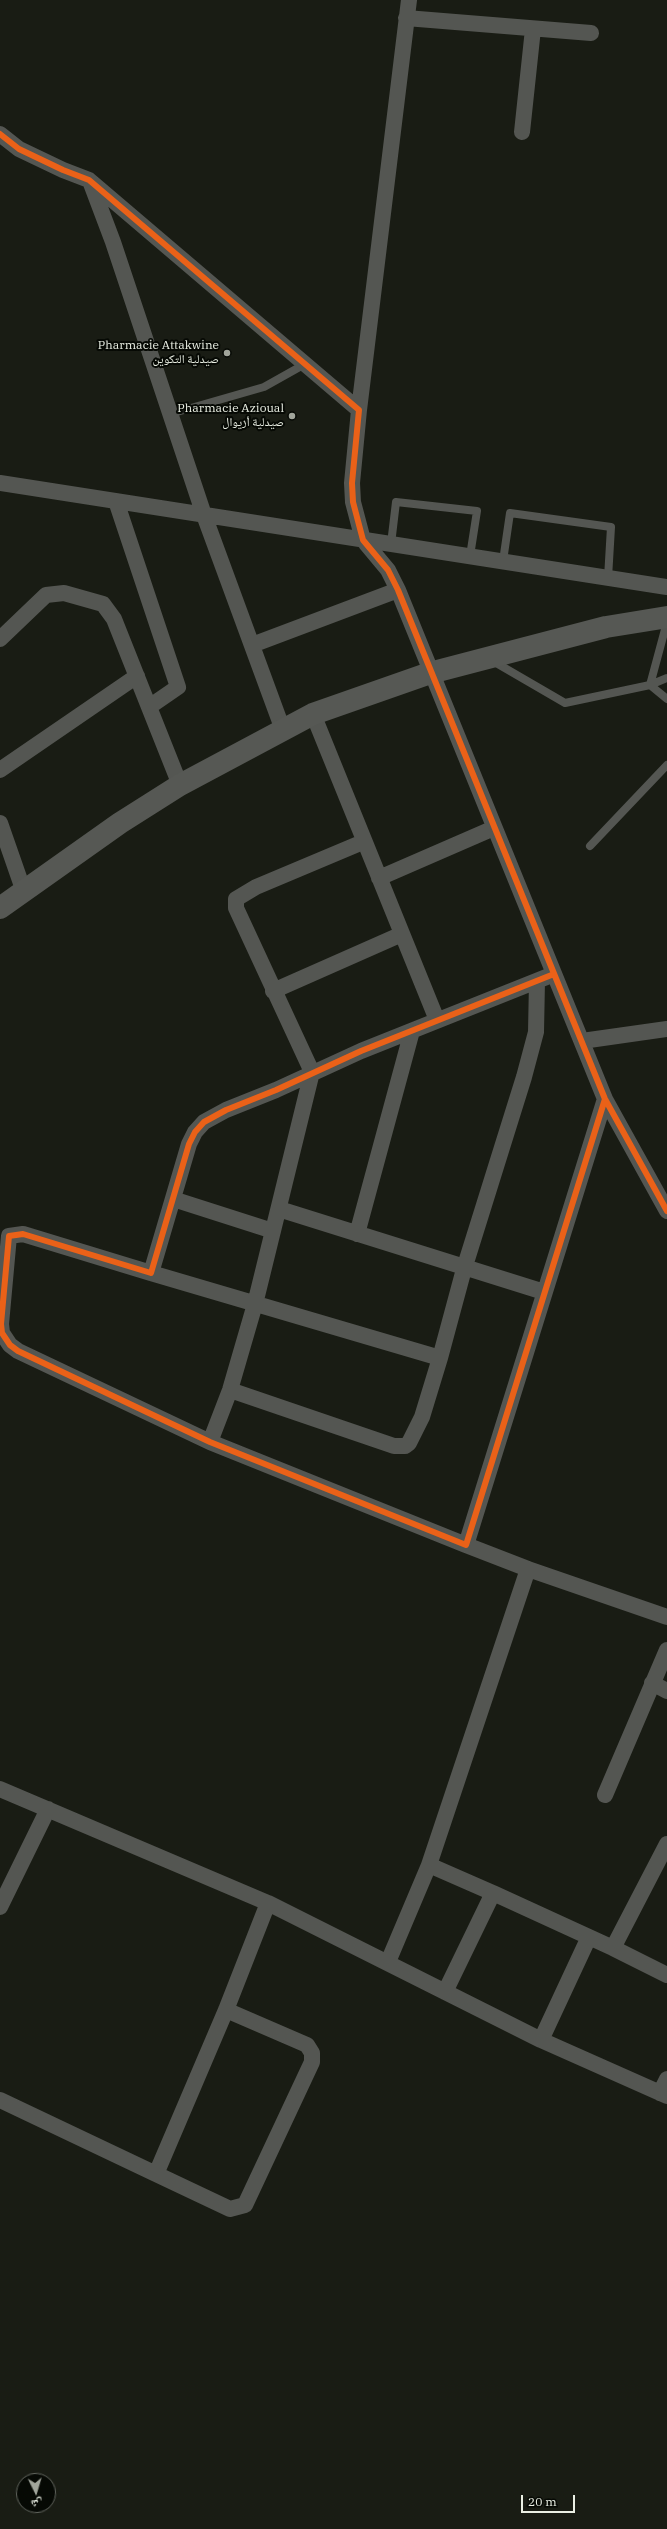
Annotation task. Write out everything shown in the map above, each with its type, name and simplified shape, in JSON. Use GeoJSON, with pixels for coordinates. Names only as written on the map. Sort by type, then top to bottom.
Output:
{"type":"FeatureCollection","features":[{"type":"Feature","properties":{"kind":"main road"},"geometry":{"type":"LineString","coordinates":[[1,904],[180,785],[313,714],[430,673],[606,627],[667,617]]}},
{"type":"Feature","properties":{"kind":"street"},"geometry":{"type":"LineString","coordinates":[[408,0],[359,410],[352,482],[353,502],[363,540],[388,570],[398,590],[430,673],[605,1099],[667,1211]]}},
{"type":"Feature","properties":{"kind":"street"},"geometry":{"type":"LineString","coordinates":[[406,18],[591,33]]}},
{"type":"Feature","properties":{"kind":"street"},"geometry":{"type":"LineString","coordinates":[[522,132],[532,29]]}},
{"type":"Feature","properties":{"kind":"street"},"geometry":{"type":"LineString","coordinates":[[0,134],[19,148],[63,170],[89,180],[359,410]]}},
{"type":"Feature","properties":{"kind":"street"},"geometry":{"type":"LineString","coordinates":[[89,180],[113,242],[204,515],[283,730]]}},
{"type":"Feature","properties":{"kind":"street"},"geometry":{"type":"LineString","coordinates":[[0,497],[6,484],[667,587]]}},
{"type":"Feature","properties":{"kind":"street"},"geometry":{"type":"LineString","coordinates":[[116,501],[178,687],[149,707]]}},
{"type":"Feature","properties":{"kind":"street"},"geometry":{"type":"LineString","coordinates":[[252,645],[398,590]]}},
{"type":"Feature","properties":{"kind":"street"},"geometry":{"type":"LineString","coordinates":[[0,639],[46,595],[64,593],[97,601],[107,608],[114,619],[180,785]]}},
{"type":"Feature","properties":{"kind":"street"},"geometry":{"type":"LineString","coordinates":[[0,770],[136,676]]}},
{"type":"Feature","properties":{"kind":"street"},"geometry":{"type":"LineString","coordinates":[[313,714],[363,842],[438,1020]]}},
{"type":"Feature","properties":{"kind":"street"},"geometry":{"type":"LineString","coordinates":[[0,823],[23,889]]}},
{"type":"Feature","properties":{"kind":"street"},"geometry":{"type":"LineString","coordinates":[[379,878],[494,828]]}},
{"type":"Feature","properties":{"kind":"street"},"geometry":{"type":"LineString","coordinates":[[210,1442],[230,1390],[255,1304],[312,1072],[273,991],[236,908],[236,899],[256,887],[363,842]]}},
{"type":"Feature","properties":{"kind":"street"},"geometry":{"type":"LineString","coordinates":[[273,991],[402,934]]}},
{"type":"Feature","properties":{"kind":"street"},"geometry":{"type":"LineString","coordinates":[[152,1273],[189,1144],[195,1132],[204,1122],[226,1110],[276,1090],[312,1072],[554,974]]}},
{"type":"Feature","properties":{"kind":"street"},"geometry":{"type":"LineString","coordinates":[[230,1390],[394,1446],[406,1446],[416,1430],[440,1358],[464,1269],[536,1032],[537,981]]}},
{"type":"Feature","properties":{"kind":"street"},"geometry":{"type":"LineString","coordinates":[[582,1041],[667,1029]]}},
{"type":"Feature","properties":{"kind":"street"},"geometry":{"type":"LineString","coordinates":[[358,1234],[412,1031]]}},
{"type":"Feature","properties":{"kind":"street"},"geometry":{"type":"LineString","coordinates":[[466,1545],[605,1099]]}},
{"type":"Feature","properties":{"kind":"street"},"geometry":{"type":"LineString","coordinates":[[173,1199],[273,1231]]}},
{"type":"Feature","properties":{"kind":"street"},"geometry":{"type":"LineString","coordinates":[[279,1209],[464,1269],[544,1292]]}},
{"type":"Feature","properties":{"kind":"street"},"geometry":{"type":"LineString","coordinates":[[440,1358],[23,1234],[14,1234],[7,1240],[1,1324],[2,1333],[10,1345],[18,1351],[210,1442],[528,1569],[667,1617]]}},
{"type":"Feature","properties":{"kind":"street"},"geometry":{"type":"LineString","coordinates":[[388,1962],[429,1865],[528,1569]]}},
{"type":"Feature","properties":{"kind":"street"},"geometry":{"type":"LineString","coordinates":[[605,1795],[667,1650]]}},
{"type":"Feature","properties":{"kind":"street"},"geometry":{"type":"LineString","coordinates":[[652,1683],[667,1691]]}},
{"type":"Feature","properties":{"kind":"street"},"geometry":{"type":"LineString","coordinates":[[0,1789],[268,1903],[541,2040],[665,2090]]}},
{"type":"Feature","properties":{"kind":"street"},"geometry":{"type":"LineString","coordinates":[[0,1906],[48,1809]]}},
{"type":"Feature","properties":{"kind":"street"},"geometry":{"type":"LineString","coordinates":[[613,1948],[667,1844]]}},
{"type":"Feature","properties":{"kind":"street"},"geometry":{"type":"LineString","coordinates":[[429,1865],[590,1937],[667,1975]]}},
{"type":"Feature","properties":{"kind":"street"},"geometry":{"type":"LineString","coordinates":[[445,1992],[493,1893]]}},
{"type":"Feature","properties":{"kind":"street"},"geometry":{"type":"LineString","coordinates":[[156,2174],[226,2010],[268,1903]]}},
{"type":"Feature","properties":{"kind":"street"},"geometry":{"type":"LineString","coordinates":[[541,2040],[590,1937]]}},
{"type":"Feature","properties":{"kind":"street"},"geometry":{"type":"LineString","coordinates":[[0,2100],[230,2209],[245,2205],[312,2062],[312,2053],[307,2045],[226,2010]]}},
{"type":"Feature","properties":{"kind":"lane"},"geometry":{"type":"LineString","coordinates":[[170,414],[264,386],[305,364]]}},
{"type":"Feature","properties":{"kind":"lane"},"geometry":{"type":"LineString","coordinates":[[391,544],[396,502],[477,511],[470,556]]}},
{"type":"Feature","properties":{"kind":"lane"},"geometry":{"type":"LineString","coordinates":[[503,561],[510,513],[611,527],[608,578]]}},
{"type":"Feature","properties":{"kind":"lane"},"geometry":{"type":"LineString","coordinates":[[650,685],[667,622]]}},
{"type":"Feature","properties":{"kind":"lane"},"geometry":{"type":"LineString","coordinates":[[487,658],[566,703],[650,685],[667,678]]}},
{"type":"Feature","properties":{"kind":"lane"},"geometry":{"type":"LineString","coordinates":[[650,685],[667,699]]}},
{"type":"Feature","properties":{"kind":"lane"},"geometry":{"type":"LineString","coordinates":[[590,846],[667,765]]}},
{"type":"Feature","properties":{"kind":"cycle path"},"geometry":{"type":"LineString","coordinates":[[0,134],[19,149],[63,170],[89,180],[359,410],[352,483],[353,502],[363,540],[388,570],[398,590],[605,1099],[667,1211]]}},
{"type":"Feature","properties":{"kind":"cycle path"},"geometry":{"type":"LineString","coordinates":[[554,974],[361,1051],[276,1090],[226,1110],[204,1122],[195,1132],[189,1144],[151,1273],[23,1234],[9,1236],[1,1324],[2,1333],[10,1345],[18,1351],[210,1442],[466,1545],[605,1099]]}},
{"type":"Feature","properties":{"kind":"place","name":"Pharmacie Attakwine صيدلية التكوين"},"geometry":{"type":"Point","coordinates":[227,353]}},
{"type":"Feature","properties":{"kind":"place","name":"Pharmacie Azioual صيدلية أزيوال"},"geometry":{"type":"Point","coordinates":[292,416]}}]}
